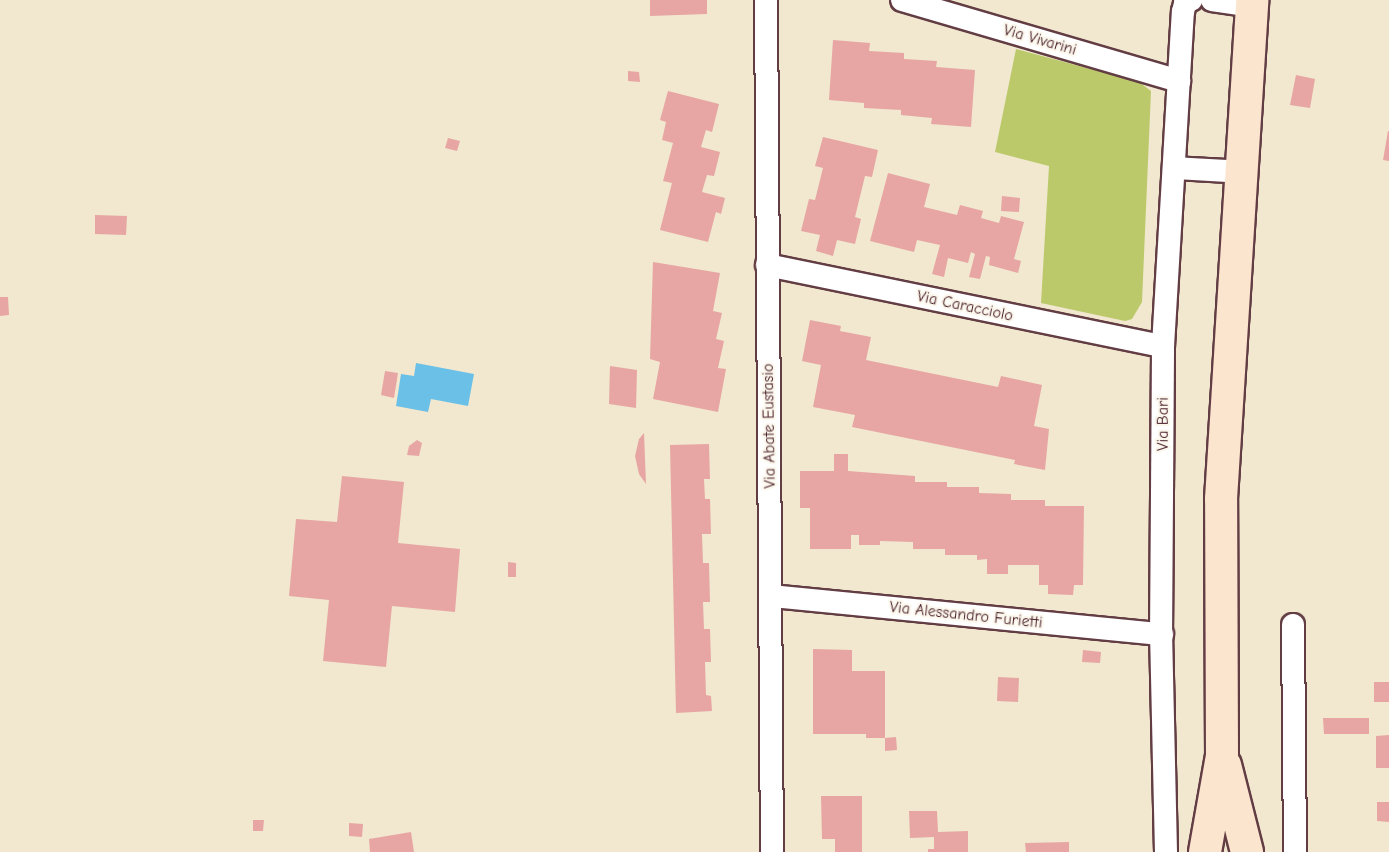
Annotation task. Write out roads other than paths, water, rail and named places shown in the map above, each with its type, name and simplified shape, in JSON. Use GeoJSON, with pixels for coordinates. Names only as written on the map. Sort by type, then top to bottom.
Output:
{"type":"FeatureCollection","features":[{"type":"Feature","properties":{"kind":"main road"},"geometry":{"type":"LineString","coordinates":[[1205,852],[1222,756],[1221,499],[1252,3]]}},
{"type":"Feature","properties":{"kind":"main road"},"geometry":{"type":"LineString","coordinates":[[1222,756],[1247,852]]}},
{"type":"Feature","properties":{"kind":"street","name":"Via Abate Eustasio"},"geometry":{"type":"LineString","coordinates":[[766,0],[772,852]]}},
{"type":"Feature","properties":{"kind":"street","name":"Via Vivarini"},"geometry":{"type":"LineString","coordinates":[[902,0],[1179,81]]}},
{"type":"Feature","properties":{"kind":"street","name":"Via Bari"},"geometry":{"type":"LineString","coordinates":[[1166,852],[1161,634],[1163,346],[1183,12],[1185,3],[1191,0]]}},
{"type":"Feature","properties":{"kind":"street"},"geometry":{"type":"LineString","coordinates":[[1212,0],[1252,3]]}},
{"type":"Feature","properties":{"kind":"street"},"geometry":{"type":"LineString","coordinates":[[1173,168],[1243,172]]}},
{"type":"Feature","properties":{"kind":"street","name":"Via Caracciolo"},"geometry":{"type":"LineString","coordinates":[[767,265],[1163,346]]}},
{"type":"Feature","properties":{"kind":"street","name":"Via Alessandro Furietti"},"geometry":{"type":"LineString","coordinates":[[771,596],[1161,634]]}},
{"type":"Feature","properties":{"kind":"street"},"geometry":{"type":"LineString","coordinates":[[1293,625],[1295,852]]}},
{"type":"Feature","properties":{"kind":"water"},"geometry":{"type":"Polygon","coordinates":[[[416,363],[474,374],[468,406],[431,399],[428,412],[396,406],[401,374],[414,376],[416,363]]]}}]}
